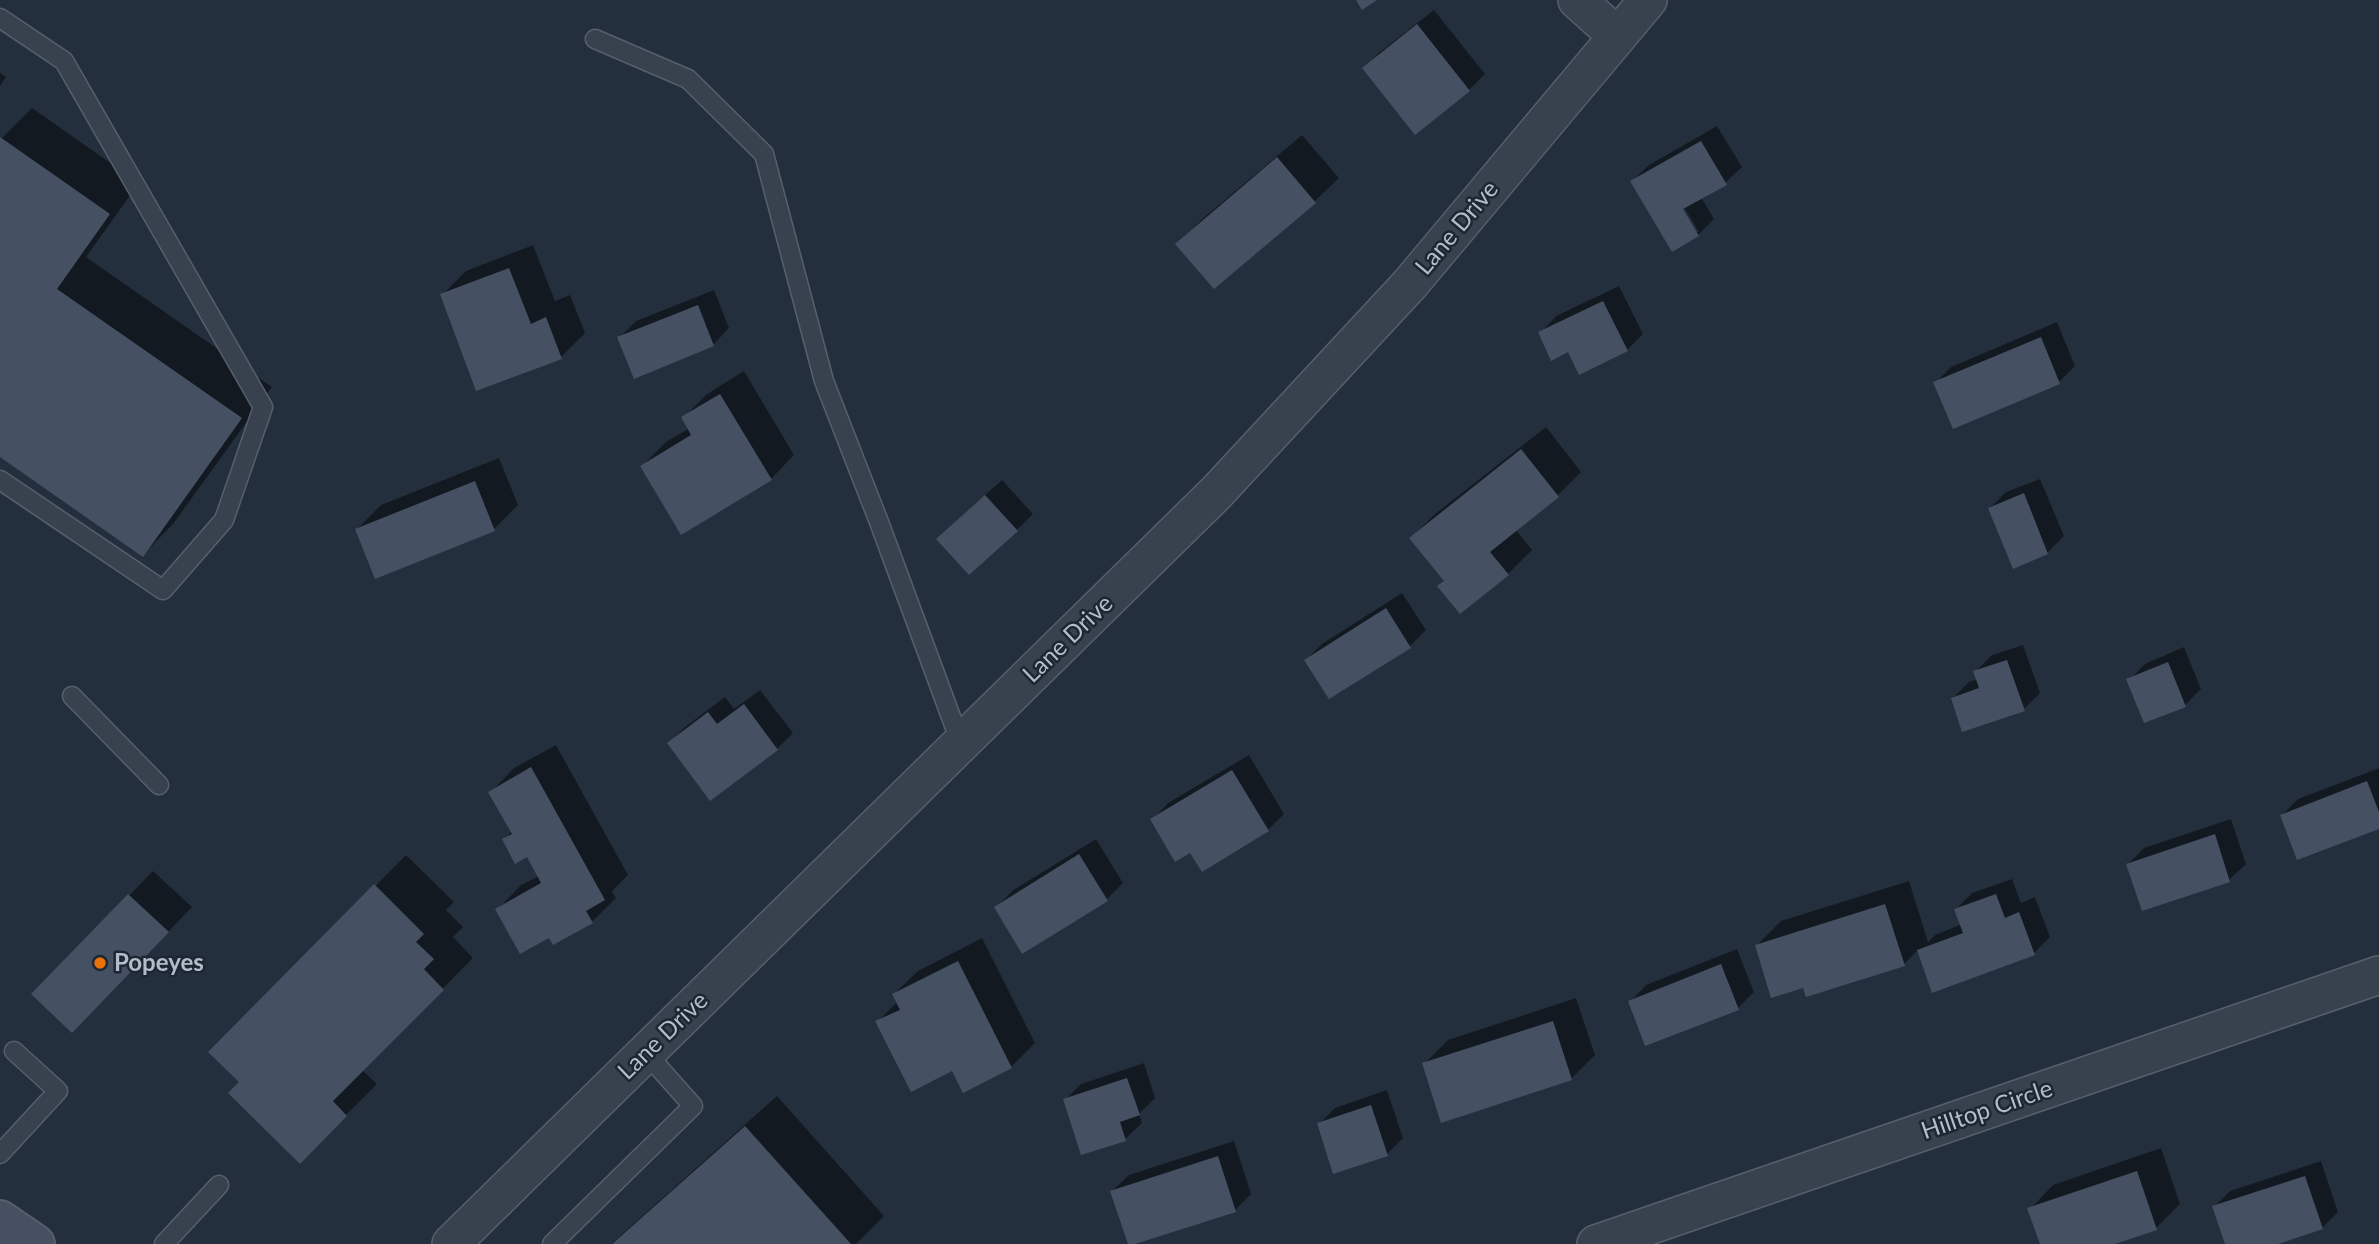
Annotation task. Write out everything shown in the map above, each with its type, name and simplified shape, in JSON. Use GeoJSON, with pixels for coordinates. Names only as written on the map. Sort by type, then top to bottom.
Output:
{"type":"FeatureCollection","features":[{"type":"Feature","properties":{"kind":"main road"},"geometry":{"type":"LineString","coordinates":[[0,1220],[34,1244]]}},
{"type":"Feature","properties":{"kind":"street"},"geometry":{"type":"LineString","coordinates":[[1577,0],[1618,36]]}},
{"type":"Feature","properties":{"kind":"street","name":"Lane Drive"},"geometry":{"type":"LineString","coordinates":[[450,1244],[1216,493],[1382,316],[1648,0]]}},
{"type":"Feature","properties":{"kind":"street","name":"Hilltop Circle"},"geometry":{"type":"LineString","coordinates":[[1596,1244],[2379,975]]}},
{"type":"Feature","properties":{"kind":"lane"},"geometry":{"type":"LineString","coordinates":[[0,18],[64,61],[263,407],[224,520],[163,590],[0,480]]}},
{"type":"Feature","properties":{"kind":"lane"},"geometry":{"type":"LineString","coordinates":[[595,39],[688,79],[764,155],[824,381],[961,744]]}},
{"type":"Feature","properties":{"kind":"lane"},"geometry":{"type":"LineString","coordinates":[[72,696],[159,785]]}},
{"type":"Feature","properties":{"kind":"lane"},"geometry":{"type":"LineString","coordinates":[[0,1154],[58,1091],[14,1051]]}},
{"type":"Feature","properties":{"kind":"lane"},"geometry":{"type":"LineString","coordinates":[[552,1244],[693,1106],[646,1053]]}},
{"type":"Feature","properties":{"kind":"lane"},"geometry":{"type":"LineString","coordinates":[[164,1244],[219,1185]]}},
{"type":"Feature","properties":{"kind":"building"},"geometry":{"type":"Polygon","coordinates":[[[1356,0],[1377,0],[1362,10],[1356,0]]]}},
{"type":"Feature","properties":{"kind":"building"},"geometry":{"type":"Polygon","coordinates":[[[1417,24],[1470,91],[1415,135],[1362,68],[1417,24]]]}},
{"type":"Feature","properties":{"kind":"building"},"geometry":{"type":"Polygon","coordinates":[[[0,137],[110,214],[57,289],[242,418],[143,557],[0,457],[0,137]]]}},
{"type":"Feature","properties":{"kind":"building"},"geometry":{"type":"Polygon","coordinates":[[[1701,141],[1727,185],[1683,209],[1699,236],[1672,252],[1630,181],[1701,141]]]}},
{"type":"Feature","properties":{"kind":"building"},"geometry":{"type":"Polygon","coordinates":[[[1277,157],[1316,203],[1214,289],[1175,244],[1277,157]]]}},
{"type":"Feature","properties":{"kind":"building"},"geometry":{"type":"Polygon","coordinates":[[[509,268],[531,324],[546,317],[562,359],[476,391],[440,294],[509,268]]]}},
{"type":"Feature","properties":{"kind":"building"},"geometry":{"type":"Polygon","coordinates":[[[1603,301],[1628,351],[1579,375],[1568,352],[1551,361],[1538,332],[1603,301]]]}},
{"type":"Feature","properties":{"kind":"building"},"geometry":{"type":"Polygon","coordinates":[[[698,305],[714,346],[634,379],[617,337],[698,305]]]}},
{"type":"Feature","properties":{"kind":"building"},"geometry":{"type":"Polygon","coordinates":[[[2041,337],[2060,384],[1953,429],[1933,382],[2041,337]]]}},
{"type":"Feature","properties":{"kind":"building"},"geometry":{"type":"Polygon","coordinates":[[[720,394],[772,480],[681,535],[640,466],[691,435],[681,417],[720,394]]]}},
{"type":"Feature","properties":{"kind":"building"},"geometry":{"type":"Polygon","coordinates":[[[1521,449],[1559,497],[1490,552],[1509,575],[1460,614],[1437,586],[1444,581],[1409,538],[1521,449]]]}},
{"type":"Feature","properties":{"kind":"building"},"geometry":{"type":"Polygon","coordinates":[[[475,481],[495,531],[375,579],[355,529],[475,481]]]}},
{"type":"Feature","properties":{"kind":"building"},"geometry":{"type":"Polygon","coordinates":[[[2024,493],[2048,554],[2013,569],[1988,508],[2024,493]]]}},
{"type":"Feature","properties":{"kind":"building"},"geometry":{"type":"Polygon","coordinates":[[[985,495],[1018,531],[969,575],[936,539],[985,495]]]}},
{"type":"Feature","properties":{"kind":"building"},"geometry":{"type":"Polygon","coordinates":[[[1386,608],[1411,648],[1329,699],[1304,660],[1386,608]]]}},
{"type":"Feature","properties":{"kind":"building"},"geometry":{"type":"Polygon","coordinates":[[[2007,660],[2025,711],[1962,732],[1951,698],[1979,688],[1973,671],[2007,660]]]}},
{"type":"Feature","properties":{"kind":"building"},"geometry":{"type":"Polygon","coordinates":[[[2168,662],[2186,707],[2144,723],[2126,679],[2168,662]]]}},
{"type":"Feature","properties":{"kind":"building"},"geometry":{"type":"Polygon","coordinates":[[[744,704],[778,750],[710,801],[667,743],[708,712],[717,724],[744,704]]]}},
{"type":"Feature","properties":{"kind":"building"},"geometry":{"type":"Polygon","coordinates":[[[531,767],[605,900],[586,911],[593,923],[553,945],[549,938],[520,954],[495,909],[541,883],[527,857],[515,864],[502,839],[512,834],[488,792],[531,767]]]}},
{"type":"Feature","properties":{"kind":"building"},"geometry":{"type":"Polygon","coordinates":[[[1232,770],[1269,831],[1202,872],[1190,853],[1175,862],[1150,819],[1232,770]]]}},
{"type":"Feature","properties":{"kind":"building"},"geometry":{"type":"Polygon","coordinates":[[[2367,781],[2379,812],[2379,829],[2297,860],[2280,815],[2367,781]]]}},
{"type":"Feature","properties":{"kind":"building"},"geometry":{"type":"Polygon","coordinates":[[[2215,834],[2230,882],[2142,911],[2126,864],[2215,834]]]}},
{"type":"Feature","properties":{"kind":"building"},"geometry":{"type":"Polygon","coordinates":[[[1079,854],[1108,901],[1022,954],[994,907],[1079,854]]]}},
{"type":"Feature","properties":{"kind":"building"},"geometry":{"type":"Polygon","coordinates":[[[374,884],[424,934],[416,942],[434,959],[424,969],[444,990],[333,1101],[347,1116],[300,1164],[228,1093],[239,1082],[208,1052],[374,884]]]}},
{"type":"Feature","properties":{"kind":"building","name":"Popeyes"},"geometry":{"type":"Polygon","coordinates":[[[128,894],[169,932],[72,1033],[31,994],[128,894]]]}},
{"type":"Feature","properties":{"kind":"building"},"geometry":{"type":"Polygon","coordinates":[[[1996,894],[2005,918],[2019,912],[2035,955],[1932,993],[1917,950],[1963,933],[1954,909],[1996,894]]]}},
{"type":"Feature","properties":{"kind":"building"},"geometry":{"type":"Polygon","coordinates":[[[1885,904],[1905,966],[1806,997],[1803,988],[1771,998],[1755,945],[1885,904]]]}},
{"type":"Feature","properties":{"kind":"building"},"geometry":{"type":"Polygon","coordinates":[[[958,961],[1012,1068],[963,1093],[952,1071],[911,1092],[875,1021],[900,1010],[892,994],[958,961]]]}},
{"type":"Feature","properties":{"kind":"building"},"geometry":{"type":"Polygon","coordinates":[[[1721,964],[1739,1010],[1645,1046],[1628,1001],[1721,964]]]}},
{"type":"Feature","properties":{"kind":"building"},"geometry":{"type":"Polygon","coordinates":[[[1553,1021],[1572,1080],[1441,1123],[1422,1063],[1553,1021]]]}},
{"type":"Feature","properties":{"kind":"building"},"geometry":{"type":"Polygon","coordinates":[[[1127,1078],[1140,1115],[1120,1122],[1126,1141],[1081,1155],[1063,1099],[1127,1078]]]}},
{"type":"Feature","properties":{"kind":"building"},"geometry":{"type":"Polygon","coordinates":[[[1371,1105],[1388,1156],[1333,1174],[1317,1123],[1371,1105]]]}},
{"type":"Feature","properties":{"kind":"building"},"geometry":{"type":"Polygon","coordinates":[[[745,1126],[851,1244],[612,1244],[745,1126]]]}},
{"type":"Feature","properties":{"kind":"building"},"geometry":{"type":"Polygon","coordinates":[[[1218,1156],[1236,1212],[1128,1244],[1110,1191],[1218,1156]]]}},
{"type":"Feature","properties":{"kind":"building"},"geometry":{"type":"Polygon","coordinates":[[[2137,1171],[2157,1230],[2115,1244],[2040,1244],[2027,1208],[2137,1171]]]}},
{"type":"Feature","properties":{"kind":"building"},"geometry":{"type":"Polygon","coordinates":[[[2305,1176],[2323,1229],[2278,1244],[2225,1244],[2212,1206],[2305,1176]]]}},
{"type":"Feature","properties":{"kind":"place","name":"Popeyes"},"geometry":{"type":"Point","coordinates":[100,963]}}]}
